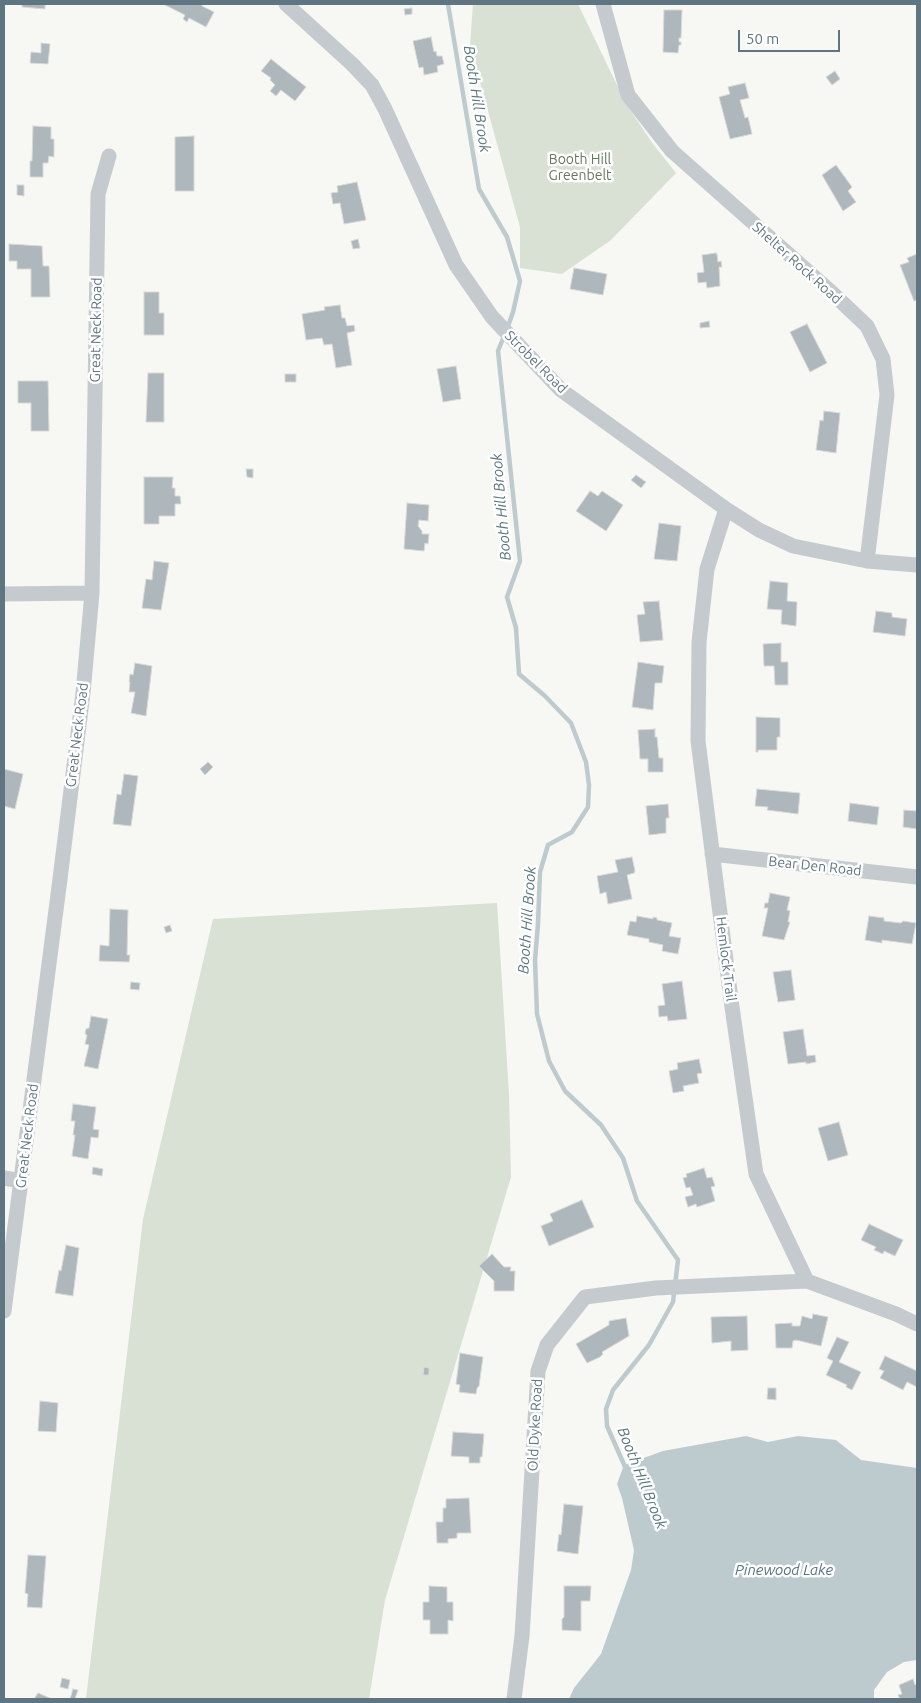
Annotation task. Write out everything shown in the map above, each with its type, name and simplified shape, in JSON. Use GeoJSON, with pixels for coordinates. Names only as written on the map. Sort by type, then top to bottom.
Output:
{"type":"FeatureCollection","features":[{"type":"Feature","properties":{"kind":"street","name":"Strobel Road"},"geometry":{"type":"LineString","coordinates":[[286,4],[352,64],[372,85],[385,109],[456,265],[492,317],[561,390],[726,509],[760,530],[793,546],[867,560],[917,565]]}},
{"type":"Feature","properties":{"kind":"street","name":"Shelter Rock Road"},"geometry":{"type":"LineString","coordinates":[[603,4],[628,95],[672,151],[867,326],[882,359],[887,395],[867,560]]}},
{"type":"Feature","properties":{"kind":"street","name":"Great Neck Road"},"geometry":{"type":"LineString","coordinates":[[4,1311],[83,693],[92,593],[98,194],[109,156]]}},
{"type":"Feature","properties":{"kind":"street","name":"Hemlock Trail"},"geometry":{"type":"LineString","coordinates":[[726,509],[708,569],[699,642],[698,741],[732,1007],[756,1174],[807,1281]]}},
{"type":"Feature","properties":{"kind":"street"},"geometry":{"type":"LineString","coordinates":[[4,594],[92,593]]}},
{"type":"Feature","properties":{"kind":"street","name":"Bear Den Road"},"geometry":{"type":"LineString","coordinates":[[712,854],[917,877]]}},
{"type":"Feature","properties":{"kind":"street"},"geometry":{"type":"LineString","coordinates":[[4,1178],[21,1181]]}},
{"type":"Feature","properties":{"kind":"street"},"geometry":{"type":"LineString","coordinates":[[807,1281],[896,1314],[917,1324]]}},
{"type":"Feature","properties":{"kind":"street","name":"Old Dyke Road"},"geometry":{"type":"LineString","coordinates":[[514,1699],[522,1636],[538,1371],[547,1345],[585,1297],[656,1288],[807,1281]]}},
{"type":"Feature","properties":{"kind":"green space","name":"Booth Hill Greenbelt"},"geometry":{"type":"Polygon","coordinates":[[[473,4],[578,4],[626,104],[653,144],[676,173],[611,240],[562,274],[520,268],[520,227],[470,46],[473,4]]]}},
{"type":"Feature","properties":{"kind":"green space"},"geometry":{"type":"Polygon","coordinates":[[[497,903],[509,1094],[511,1177],[385,1600],[369,1699],[86,1699],[143,1219],[213,919],[497,903]]]}},
{"type":"Feature","properties":{"kind":"water","name":"Pinewood Lake"},"geometry":{"type":"Polygon","coordinates":[[[746,1436],[768,1442],[798,1436],[836,1440],[861,1460],[917,1468],[917,1660],[904,1662],[887,1672],[874,1690],[874,1699],[569,1699],[574,1688],[601,1654],[631,1570],[634,1550],[617,1484],[624,1465],[663,1451],[746,1436]]]}},
{"type":"Feature","properties":{"kind":"building"},"geometry":{"type":"Polygon","coordinates":[[[22,4],[45,4],[45,9],[22,7],[22,4]]]}},
{"type":"Feature","properties":{"kind":"building"},"geometry":{"type":"Polygon","coordinates":[[[163,4],[202,4],[202,6],[214,12],[206,27],[189,18],[187,22],[183,19],[185,15],[163,4]]]}},
{"type":"Feature","properties":{"kind":"building"},"geometry":{"type":"Polygon","coordinates":[[[412,8],[412,14],[405,15],[404,9],[412,8]]]}},
{"type":"Feature","properties":{"kind":"building"},"geometry":{"type":"Polygon","coordinates":[[[664,10],[682,10],[681,38],[679,38],[681,45],[679,45],[678,53],[663,52],[664,10]]]}},
{"type":"Feature","properties":{"kind":"building"},"geometry":{"type":"Polygon","coordinates":[[[431,37],[434,52],[436,51],[437,56],[442,56],[444,64],[437,66],[438,72],[424,75],[423,67],[419,68],[413,41],[431,37]]]}},
{"type":"Feature","properties":{"kind":"building"},"geometry":{"type":"Polygon","coordinates":[[[41,43],[50,44],[48,64],[30,63],[31,52],[41,53],[41,43]]]}},
{"type":"Feature","properties":{"kind":"building"},"geometry":{"type":"Polygon","coordinates":[[[271,59],[306,87],[295,101],[281,90],[276,96],[270,91],[275,85],[270,80],[271,78],[261,71],[271,59]]]}},
{"type":"Feature","properties":{"kind":"building"},"geometry":{"type":"Polygon","coordinates":[[[835,71],[840,79],[832,85],[826,77],[835,71]]]}},
{"type":"Feature","properties":{"kind":"building"},"geometry":{"type":"Polygon","coordinates":[[[745,83],[749,98],[740,100],[745,118],[748,117],[752,134],[730,139],[719,97],[730,94],[728,87],[745,83]]]}},
{"type":"Feature","properties":{"kind":"building"},"geometry":{"type":"Polygon","coordinates":[[[33,126],[51,127],[51,139],[54,139],[54,157],[49,156],[48,163],[43,163],[43,177],[30,177],[33,126]]]}},
{"type":"Feature","properties":{"kind":"building"},"geometry":{"type":"Polygon","coordinates":[[[194,136],[194,191],[175,191],[175,137],[194,136]]]}},
{"type":"Feature","properties":{"kind":"building"},"geometry":{"type":"Polygon","coordinates":[[[836,165],[852,187],[848,191],[856,202],[843,211],[822,175],[836,165]]]}},
{"type":"Feature","properties":{"kind":"building"},"geometry":{"type":"Polygon","coordinates":[[[357,182],[366,220],[344,224],[340,203],[333,204],[331,193],[338,192],[337,186],[357,182]]]}},
{"type":"Feature","properties":{"kind":"building"},"geometry":{"type":"Polygon","coordinates":[[[17,185],[24,185],[24,196],[17,195],[17,185]]]}},
{"type":"Feature","properties":{"kind":"building"},"geometry":{"type":"Polygon","coordinates":[[[358,239],[360,248],[353,249],[351,241],[358,239]]]}},
{"type":"Feature","properties":{"kind":"building"},"geometry":{"type":"Polygon","coordinates":[[[9,244],[42,246],[43,266],[49,266],[50,297],[31,297],[31,269],[17,269],[17,261],[9,261],[9,244]]]}},
{"type":"Feature","properties":{"kind":"building"},"geometry":{"type":"Polygon","coordinates":[[[716,253],[718,262],[721,261],[722,267],[719,267],[720,286],[707,288],[706,282],[698,283],[697,273],[704,272],[702,255],[716,253]]]}},
{"type":"Feature","properties":{"kind":"building"},"geometry":{"type":"Polygon","coordinates":[[[917,254],[917,300],[914,301],[900,265],[909,262],[907,258],[917,254]]]}},
{"type":"Feature","properties":{"kind":"building"},"geometry":{"type":"Polygon","coordinates":[[[574,268],[607,274],[603,295],[570,289],[574,268]]]}},
{"type":"Feature","properties":{"kind":"building"},"geometry":{"type":"Polygon","coordinates":[[[144,292],[159,292],[159,313],[164,313],[164,335],[144,335],[144,292]]]}},
{"type":"Feature","properties":{"kind":"building"},"geometry":{"type":"Polygon","coordinates":[[[340,305],[342,318],[345,318],[347,326],[354,325],[355,331],[347,333],[352,365],[336,368],[332,344],[324,345],[322,338],[306,340],[302,314],[325,310],[324,307],[340,305]]]}},
{"type":"Feature","properties":{"kind":"building"},"geometry":{"type":"Polygon","coordinates":[[[709,321],[710,327],[700,328],[700,323],[709,321]]]}},
{"type":"Feature","properties":{"kind":"building"},"geometry":{"type":"Polygon","coordinates":[[[807,324],[827,363],[810,372],[790,332],[807,324]]]}},
{"type":"Feature","properties":{"kind":"building"},"geometry":{"type":"Polygon","coordinates":[[[456,366],[461,399],[443,402],[437,369],[456,366]]]}},
{"type":"Feature","properties":{"kind":"building"},"geometry":{"type":"Polygon","coordinates":[[[148,373],[164,373],[164,422],[146,422],[148,373]]]}},
{"type":"Feature","properties":{"kind":"building"},"geometry":{"type":"Polygon","coordinates":[[[285,374],[296,374],[296,382],[285,382],[285,374]]]}},
{"type":"Feature","properties":{"kind":"building"},"geometry":{"type":"Polygon","coordinates":[[[18,381],[48,381],[49,431],[31,431],[31,403],[18,403],[18,381]]]}},
{"type":"Feature","properties":{"kind":"building"},"geometry":{"type":"Polygon","coordinates":[[[824,411],[840,413],[836,453],[816,450],[820,420],[823,421],[824,411]]]}},
{"type":"Feature","properties":{"kind":"building"},"geometry":{"type":"Polygon","coordinates":[[[246,469],[253,469],[253,478],[247,477],[246,469]]]}},
{"type":"Feature","properties":{"kind":"building"},"geometry":{"type":"Polygon","coordinates":[[[636,475],[646,482],[641,488],[631,480],[636,475]]]}},
{"type":"Feature","properties":{"kind":"building"},"geometry":{"type":"Polygon","coordinates":[[[144,477],[173,477],[172,488],[175,488],[175,496],[180,496],[181,504],[175,504],[175,516],[159,516],[159,524],[144,524],[144,477]]]}},
{"type":"Feature","properties":{"kind":"building"},"geometry":{"type":"Polygon","coordinates":[[[590,491],[598,496],[602,491],[623,505],[606,531],[576,511],[590,491]]]}},
{"type":"Feature","properties":{"kind":"building"},"geometry":{"type":"Polygon","coordinates":[[[407,503],[429,505],[428,521],[419,520],[418,526],[422,534],[429,534],[428,544],[425,543],[424,551],[404,549],[407,503]]]}},
{"type":"Feature","properties":{"kind":"building"},"geometry":{"type":"Polygon","coordinates":[[[659,523],[681,526],[677,561],[654,559],[659,523]]]}},
{"type":"Feature","properties":{"kind":"building"},"geometry":{"type":"Polygon","coordinates":[[[154,561],[169,563],[161,610],[142,608],[146,579],[152,580],[154,561]]]}},
{"type":"Feature","properties":{"kind":"building"},"geometry":{"type":"Polygon","coordinates":[[[770,581],[788,583],[787,601],[797,602],[796,626],[781,624],[782,610],[767,609],[770,581]]]}},
{"type":"Feature","properties":{"kind":"building"},"geometry":{"type":"Polygon","coordinates":[[[659,601],[663,640],[640,642],[637,615],[645,614],[643,602],[659,601]]]}},
{"type":"Feature","properties":{"kind":"building"},"geometry":{"type":"Polygon","coordinates":[[[876,611],[892,613],[892,617],[907,619],[905,636],[873,632],[876,611]]]}},
{"type":"Feature","properties":{"kind":"building"},"geometry":{"type":"Polygon","coordinates":[[[781,643],[781,662],[788,662],[788,685],[775,685],[774,666],[764,666],[763,644],[781,643]]]}},
{"type":"Feature","properties":{"kind":"building"},"geometry":{"type":"Polygon","coordinates":[[[638,662],[664,666],[662,683],[655,683],[653,710],[632,707],[638,662]]]}},
{"type":"Feature","properties":{"kind":"building"},"geometry":{"type":"Polygon","coordinates":[[[135,663],[152,666],[146,716],[131,713],[135,692],[129,692],[129,682],[130,674],[133,675],[135,663]]]}},
{"type":"Feature","properties":{"kind":"building"},"geometry":{"type":"Polygon","coordinates":[[[756,717],[780,718],[780,737],[777,737],[777,750],[758,750],[756,752],[756,717]]]}},
{"type":"Feature","properties":{"kind":"building"},"geometry":{"type":"Polygon","coordinates":[[[655,729],[659,758],[663,758],[663,772],[648,772],[648,759],[640,759],[638,730],[655,729]]]}},
{"type":"Feature","properties":{"kind":"building"},"geometry":{"type":"Polygon","coordinates":[[[208,762],[213,767],[205,775],[200,769],[208,762]]]}},
{"type":"Feature","properties":{"kind":"building"},"geometry":{"type":"Polygon","coordinates":[[[4,769],[23,774],[15,809],[4,806],[4,769]]]}},
{"type":"Feature","properties":{"kind":"building"},"geometry":{"type":"Polygon","coordinates":[[[124,774],[138,776],[131,826],[113,824],[117,794],[121,795],[124,774]]]}},
{"type":"Feature","properties":{"kind":"building"},"geometry":{"type":"Polygon","coordinates":[[[757,789],[800,793],[798,814],[767,810],[768,807],[755,806],[757,789]]]}},
{"type":"Feature","properties":{"kind":"building"},"geometry":{"type":"Polygon","coordinates":[[[850,803],[879,807],[877,825],[848,821],[850,803]]]}},
{"type":"Feature","properties":{"kind":"building"},"geometry":{"type":"Polygon","coordinates":[[[668,804],[669,818],[666,818],[666,833],[649,835],[646,806],[668,804]]]}},
{"type":"Feature","properties":{"kind":"building"},"geometry":{"type":"Polygon","coordinates":[[[904,810],[917,811],[917,829],[903,827],[904,810]]]}},
{"type":"Feature","properties":{"kind":"building"},"geometry":{"type":"Polygon","coordinates":[[[632,857],[635,871],[627,875],[632,899],[608,904],[606,892],[600,894],[597,876],[618,872],[615,860],[632,857]]]}},
{"type":"Feature","properties":{"kind":"building"},"geometry":{"type":"Polygon","coordinates":[[[770,893],[790,897],[787,910],[790,911],[788,922],[790,922],[784,940],[762,936],[768,908],[764,908],[765,903],[768,903],[770,893]]]}},
{"type":"Feature","properties":{"kind":"building"},"geometry":{"type":"Polygon","coordinates":[[[110,909],[128,910],[127,955],[130,955],[129,962],[99,961],[100,945],[109,946],[110,909]]]}},
{"type":"Feature","properties":{"kind":"building"},"geometry":{"type":"Polygon","coordinates":[[[637,916],[653,919],[653,917],[657,918],[657,920],[672,923],[669,936],[681,938],[678,954],[662,951],[663,945],[649,942],[649,939],[627,935],[630,921],[636,922],[637,916]]]}},
{"type":"Feature","properties":{"kind":"building"},"geometry":{"type":"Polygon","coordinates":[[[869,916],[884,918],[884,921],[916,923],[912,944],[882,940],[882,943],[865,940],[869,916]]]}},
{"type":"Feature","properties":{"kind":"building"},"geometry":{"type":"Polygon","coordinates":[[[170,925],[172,931],[166,933],[164,927],[170,925]]]}},
{"type":"Feature","properties":{"kind":"building"},"geometry":{"type":"Polygon","coordinates":[[[791,970],[795,1000],[778,1002],[773,972],[791,970]]]}},
{"type":"Feature","properties":{"kind":"building"},"geometry":{"type":"Polygon","coordinates":[[[682,981],[687,1019],[668,1021],[667,1016],[659,1017],[658,1006],[665,1005],[662,984],[682,981]]]}},
{"type":"Feature","properties":{"kind":"building"},"geometry":{"type":"Polygon","coordinates":[[[131,982],[140,983],[139,990],[130,989],[131,982]]]}},
{"type":"Feature","properties":{"kind":"building"},"geometry":{"type":"Polygon","coordinates":[[[91,1016],[108,1019],[98,1069],[84,1066],[89,1045],[85,1044],[87,1035],[85,1034],[86,1029],[89,1028],[91,1016]]]}},
{"type":"Feature","properties":{"kind":"building"},"geometry":{"type":"Polygon","coordinates":[[[803,1029],[807,1056],[815,1055],[816,1062],[788,1064],[783,1032],[803,1029]]]}},
{"type":"Feature","properties":{"kind":"building"},"geometry":{"type":"Polygon","coordinates":[[[699,1059],[702,1073],[697,1074],[699,1083],[683,1086],[684,1091],[673,1093],[669,1071],[678,1069],[677,1063],[699,1059]]]}},
{"type":"Feature","properties":{"kind":"building"},"geometry":{"type":"Polygon","coordinates":[[[73,1104],[96,1107],[93,1129],[99,1130],[98,1138],[91,1137],[88,1159],[72,1156],[75,1135],[73,1135],[75,1121],[71,1121],[73,1104]]]}},
{"type":"Feature","properties":{"kind":"building"},"geometry":{"type":"Polygon","coordinates":[[[839,1122],[848,1155],[828,1161],[818,1128],[839,1122]]]}},
{"type":"Feature","properties":{"kind":"building"},"geometry":{"type":"Polygon","coordinates":[[[93,1167],[103,1169],[102,1176],[92,1174],[93,1167]]]}},
{"type":"Feature","properties":{"kind":"building"},"geometry":{"type":"Polygon","coordinates":[[[704,1168],[707,1178],[712,1177],[715,1186],[711,1187],[715,1201],[697,1207],[696,1204],[688,1207],[685,1197],[693,1195],[690,1187],[686,1188],[683,1178],[687,1177],[686,1174],[704,1168]]]}},
{"type":"Feature","properties":{"kind":"building"},"geometry":{"type":"Polygon","coordinates":[[[582,1200],[594,1227],[549,1246],[541,1226],[553,1221],[550,1214],[582,1200]]]}},
{"type":"Feature","properties":{"kind":"building"},"geometry":{"type":"Polygon","coordinates":[[[869,1224],[903,1240],[895,1256],[884,1251],[883,1254],[874,1250],[876,1247],[861,1240],[869,1224]]]}},
{"type":"Feature","properties":{"kind":"building"},"geometry":{"type":"Polygon","coordinates":[[[66,1245],[79,1248],[73,1296],[55,1293],[66,1245]]]}},
{"type":"Feature","properties":{"kind":"building"},"geometry":{"type":"Polygon","coordinates":[[[492,1254],[504,1267],[511,1267],[510,1271],[515,1271],[514,1291],[494,1291],[494,1281],[479,1266],[492,1254]]]}},
{"type":"Feature","properties":{"kind":"building"},"geometry":{"type":"Polygon","coordinates":[[[813,1314],[828,1317],[821,1346],[796,1340],[793,1341],[792,1348],[776,1348],[775,1324],[792,1323],[792,1326],[800,1326],[802,1316],[812,1319],[813,1314]]]}},
{"type":"Feature","properties":{"kind":"building"},"geometry":{"type":"Polygon","coordinates":[[[747,1316],[748,1350],[731,1351],[731,1341],[712,1343],[711,1317],[747,1316]]]}},
{"type":"Feature","properties":{"kind":"building"},"geometry":{"type":"Polygon","coordinates":[[[626,1318],[629,1336],[602,1352],[603,1354],[600,1357],[587,1363],[576,1344],[609,1325],[609,1321],[626,1318]]]}},
{"type":"Feature","properties":{"kind":"building"},"geometry":{"type":"Polygon","coordinates":[[[837,1337],[849,1342],[839,1362],[861,1372],[852,1390],[846,1387],[847,1385],[826,1375],[833,1361],[827,1358],[837,1337]]]}},
{"type":"Feature","properties":{"kind":"building"},"geometry":{"type":"Polygon","coordinates":[[[460,1353],[483,1357],[476,1394],[459,1392],[460,1385],[456,1384],[460,1353]]]}},
{"type":"Feature","properties":{"kind":"building"},"geometry":{"type":"Polygon","coordinates":[[[885,1356],[917,1371],[917,1387],[907,1382],[903,1390],[880,1378],[884,1371],[879,1369],[885,1356]]]}},
{"type":"Feature","properties":{"kind":"building"},"geometry":{"type":"Polygon","coordinates":[[[424,1367],[429,1368],[429,1375],[423,1375],[424,1367]]]}},
{"type":"Feature","properties":{"kind":"building"},"geometry":{"type":"Polygon","coordinates":[[[768,1388],[776,1388],[776,1400],[767,1399],[768,1388]]]}},
{"type":"Feature","properties":{"kind":"building"},"geometry":{"type":"Polygon","coordinates":[[[40,1401],[58,1403],[56,1432],[38,1431],[40,1401]]]}},
{"type":"Feature","properties":{"kind":"building"},"geometry":{"type":"Polygon","coordinates":[[[453,1432],[484,1434],[480,1463],[469,1463],[469,1457],[451,1456],[453,1432]]]}},
{"type":"Feature","properties":{"kind":"building"},"geometry":{"type":"Polygon","coordinates":[[[469,1498],[471,1533],[457,1533],[457,1538],[448,1539],[448,1543],[437,1543],[436,1522],[443,1522],[443,1508],[446,1508],[446,1499],[469,1498]]]}},
{"type":"Feature","properties":{"kind":"building"},"geometry":{"type":"Polygon","coordinates":[[[564,1504],[583,1506],[578,1554],[557,1551],[559,1534],[561,1535],[564,1504]]]}},
{"type":"Feature","properties":{"kind":"building"},"geometry":{"type":"Polygon","coordinates":[[[28,1555],[46,1556],[42,1608],[27,1607],[28,1594],[25,1593],[28,1555]]]}},
{"type":"Feature","properties":{"kind":"building"},"geometry":{"type":"Polygon","coordinates":[[[429,1586],[447,1587],[447,1602],[453,1602],[453,1621],[448,1620],[448,1634],[430,1634],[430,1620],[423,1620],[423,1602],[429,1602],[429,1586]]]}},
{"type":"Feature","properties":{"kind":"building"},"geometry":{"type":"Polygon","coordinates":[[[564,1586],[591,1586],[590,1601],[581,1601],[581,1631],[562,1630],[564,1586]]]}},
{"type":"Feature","properties":{"kind":"building"},"geometry":{"type":"Polygon","coordinates":[[[62,1678],[70,1680],[68,1689],[60,1687],[62,1678]]]}},
{"type":"Feature","properties":{"kind":"building"},"geometry":{"type":"Polygon","coordinates":[[[913,1679],[915,1685],[917,1684],[917,1699],[900,1699],[898,1695],[902,1694],[899,1685],[913,1679]]]}},
{"type":"Feature","properties":{"kind":"building"},"geometry":{"type":"Polygon","coordinates":[[[73,1689],[78,1690],[75,1699],[70,1699],[73,1689]]]}},
{"type":"Feature","properties":{"kind":"building"},"geometry":{"type":"Polygon","coordinates":[[[38,1693],[52,1699],[34,1699],[38,1693]]]}},
{"type":"Feature","properties":{"kind":"waterway","name":"Booth Hill Brook"},"geometry":{"type":"LineString","coordinates":[[448,4],[479,189],[507,237],[520,281],[507,329]]}},
{"type":"Feature","properties":{"kind":"waterway","name":"Booth Hill Brook"},"geometry":{"type":"LineString","coordinates":[[504,336],[498,351],[520,561],[507,597],[516,628],[519,674],[545,696],[571,723],[586,762],[589,785],[588,807],[572,832],[548,845],[540,872],[535,960],[537,1014],[549,1061],[565,1091],[601,1125],[623,1158],[637,1201],[678,1260],[673,1302],[649,1345],[613,1390],[606,1409],[607,1426],[626,1469]]}}]}
